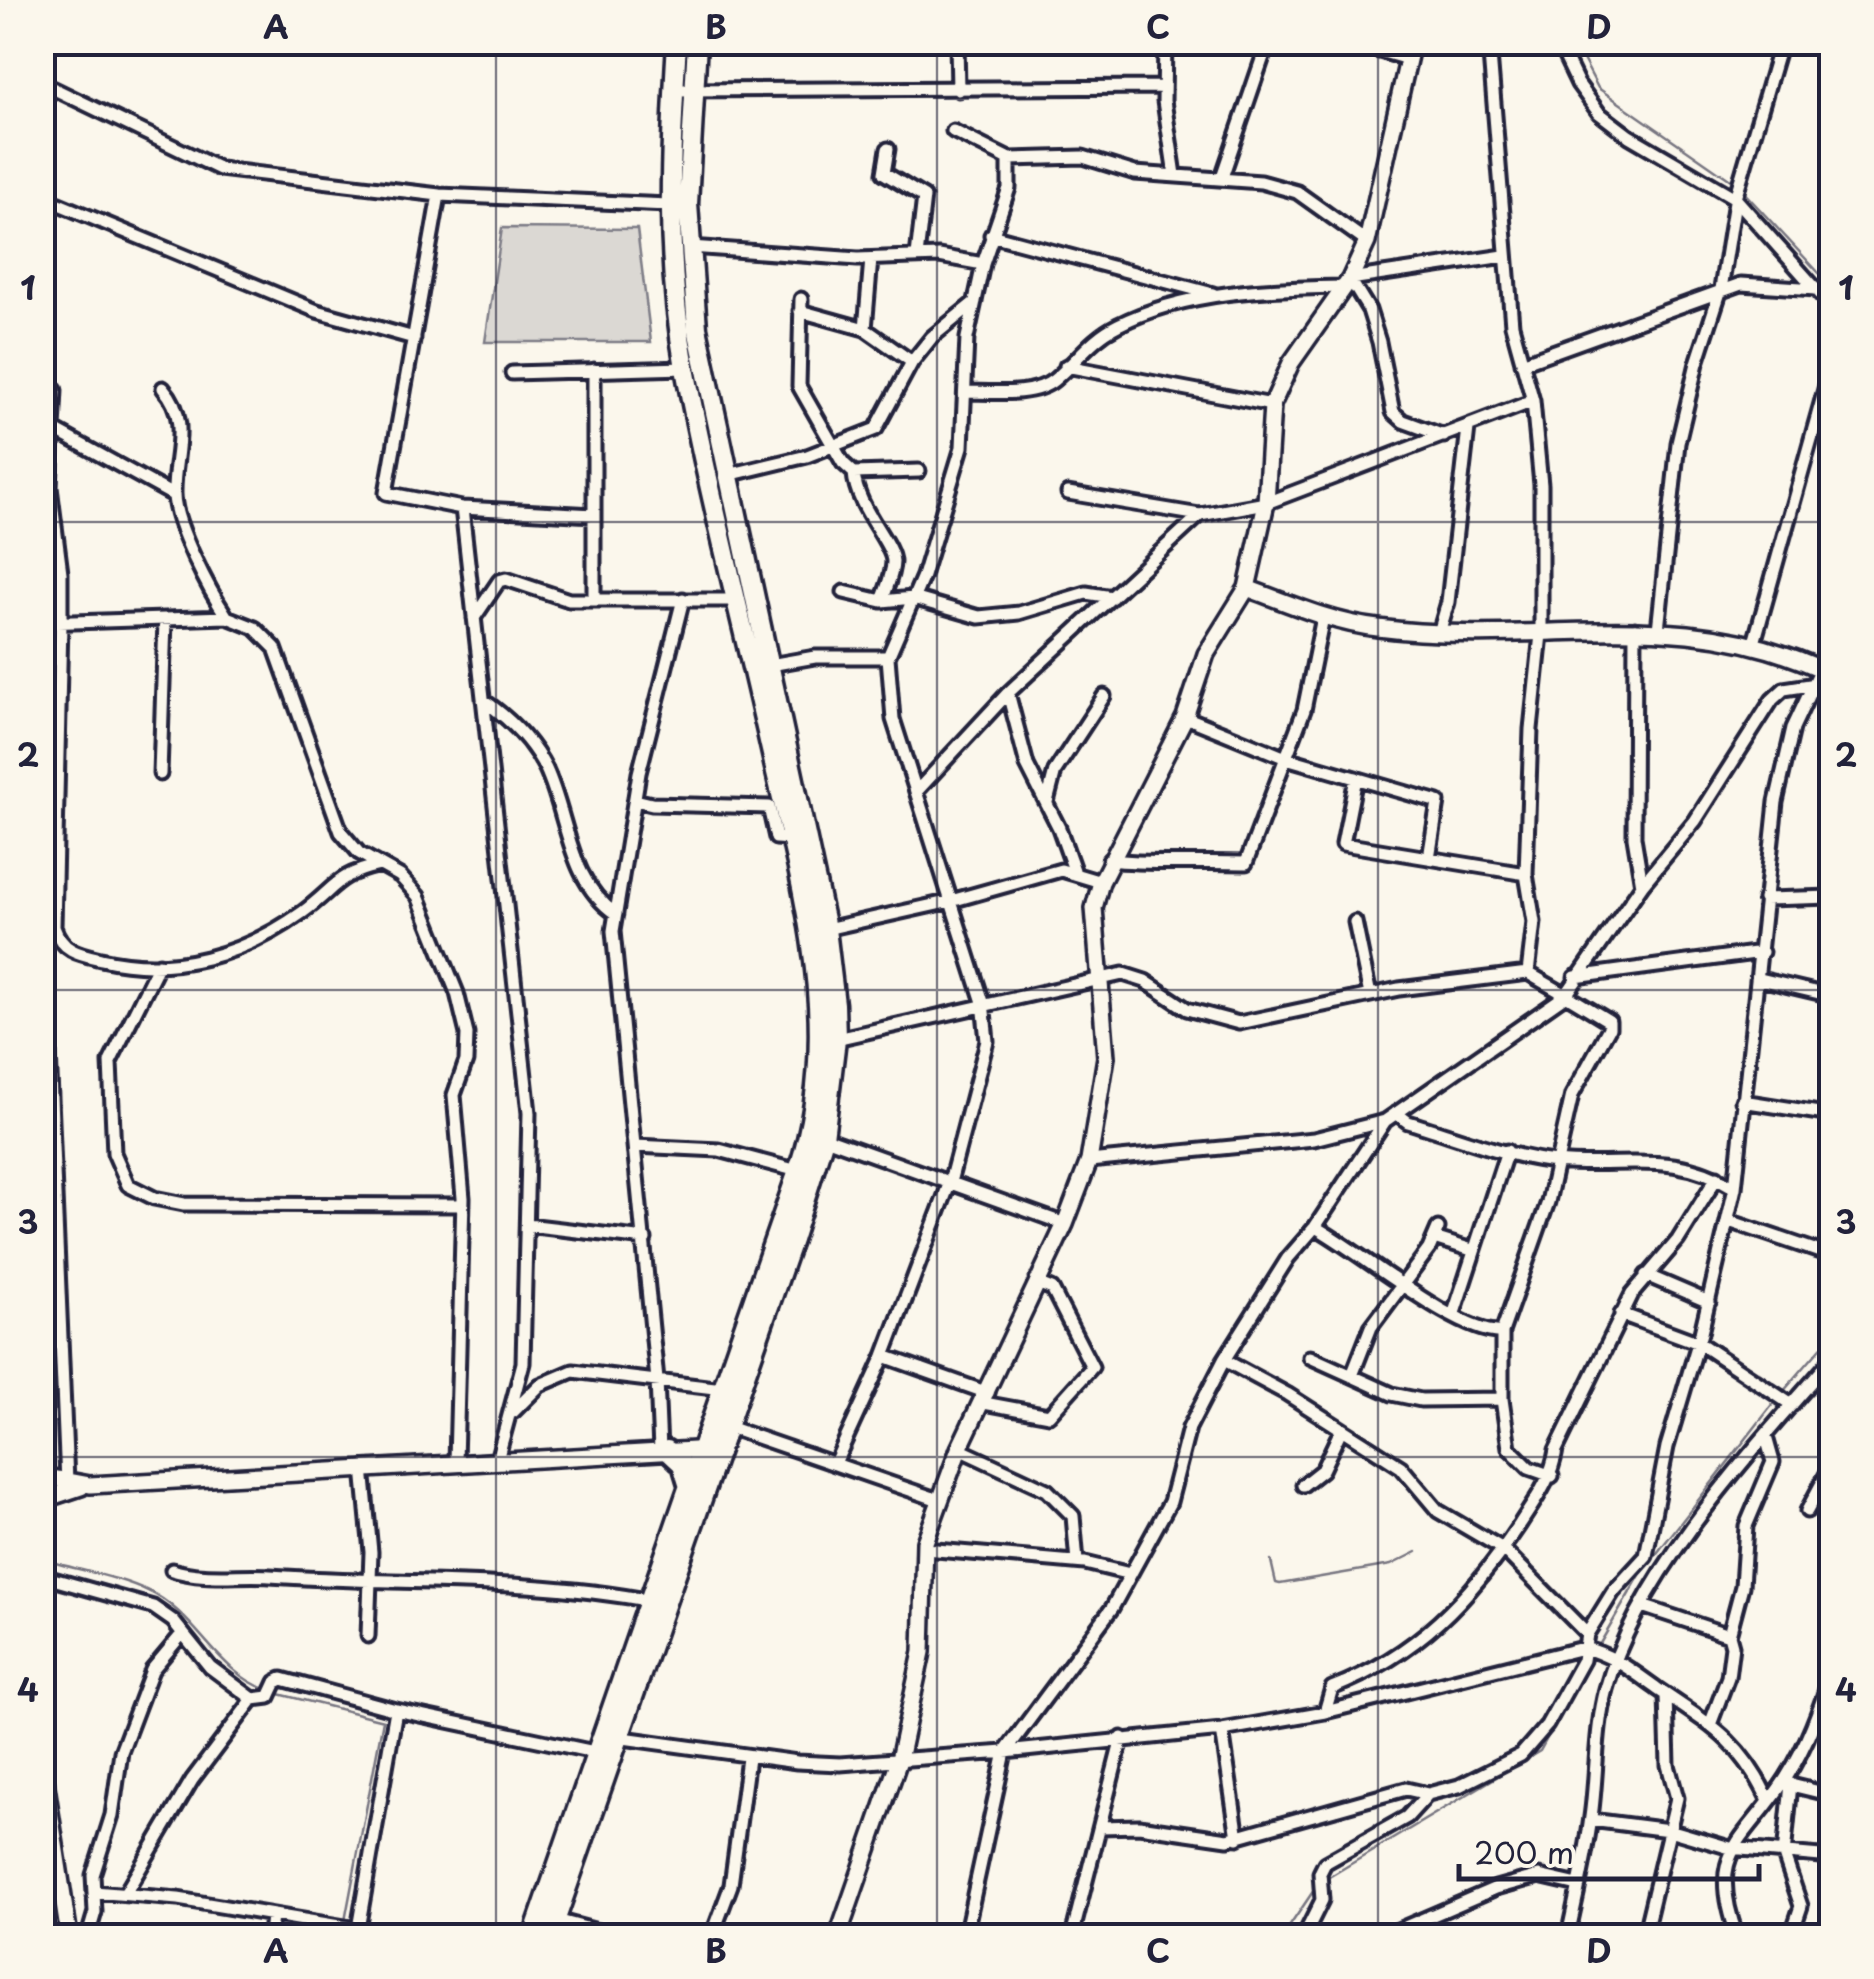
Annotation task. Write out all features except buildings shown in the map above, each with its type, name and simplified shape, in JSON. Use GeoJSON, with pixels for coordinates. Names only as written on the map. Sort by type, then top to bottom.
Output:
{"type":"FeatureCollection","features":[{"type":"Feature","properties":{"kind":"main road"},"geometry":{"type":"LineString","coordinates":[[553,1928],[622,1738],[712,1449],[723,1389],[798,1171],[817,1135],[821,1006],[791,839],[685,368],[672,279],[668,205],[677,42]]}},
{"type":"Feature","properties":{"kind":"main road"},"geometry":{"type":"LineString","coordinates":[[533,1936],[689,1487],[728,1427],[817,1135],[836,1039],[826,929],[697,328],[690,247],[697,42]]}},
{"type":"Feature","properties":{"kind":"main road"},"geometry":{"type":"LineString","coordinates":[[838,1936],[899,1760],[922,1652],[924,1549],[959,1449],[1065,1224],[1089,1161],[1106,1057],[1094,908],[1100,882],[1184,717],[1206,654],[1247,588],[1266,503],[1272,404],[1291,364],[1347,283],[1367,242],[1412,42]]}},
{"type":"Feature","properties":{"kind":"main road"},"geometry":{"type":"LineString","coordinates":[[1247,588],[1323,616],[1376,628],[1542,634],[1658,630],[1754,642],[1825,671]]}},
{"type":"Feature","properties":{"kind":"main road"},"geometry":{"type":"LineString","coordinates":[[42,1476],[90,1485],[712,1449]]}},
{"type":"Feature","properties":{"kind":"main road"},"geometry":{"type":"LineString","coordinates":[[663,1450],[682,1464],[689,1487]]}},
{"type":"Feature","properties":{"kind":"main road"},"geometry":{"type":"LineString","coordinates":[[42,1500],[90,1485]]}},
{"type":"Feature","properties":{"kind":"main road"},"geometry":{"type":"LineString","coordinates":[[42,1760],[69,1936]]}},
{"type":"Feature","properties":{"kind":"main road"},"geometry":{"type":"LineString","coordinates":[[42,1829],[60,1936]]}},
{"type":"Feature","properties":{"kind":"street"},"geometry":{"type":"LineString","coordinates":[[957,42],[958,90]]}},
{"type":"Feature","properties":{"kind":"street"},"geometry":{"type":"LineString","coordinates":[[1166,42],[1164,87],[1174,175]]}},
{"type":"Feature","properties":{"kind":"street"},"geometry":{"type":"LineString","coordinates":[[1222,177],[1268,42]]}},
{"type":"Feature","properties":{"kind":"street"},"geometry":{"type":"LineString","coordinates":[[1348,42],[1408,60]]}},
{"type":"Feature","properties":{"kind":"street"},"geometry":{"type":"LineString","coordinates":[[1489,42],[1512,325],[1533,401],[1541,485],[1542,634],[1531,729],[1526,874],[1534,922],[1528,974]]}},
{"type":"Feature","properties":{"kind":"street"},"geometry":{"type":"LineString","coordinates":[[1558,42],[1578,84],[1599,112],[1736,196],[1832,307]]}},
{"type":"Feature","properties":{"kind":"street"},"geometry":{"type":"LineString","coordinates":[[1658,630],[1678,443],[1697,363],[1721,290],[1736,196],[1781,42]]}},
{"type":"Feature","properties":{"kind":"street"},"geometry":{"type":"LineString","coordinates":[[42,83],[220,169],[440,195],[668,205]]}},
{"type":"Feature","properties":{"kind":"street"},"geometry":{"type":"LineString","coordinates":[[674,90],[1164,87]]}},
{"type":"Feature","properties":{"kind":"street"},"geometry":{"type":"LineString","coordinates":[[953,131],[1009,159],[1082,157],[1135,173],[1222,177],[1297,192],[1367,242]]}},
{"type":"Feature","properties":{"kind":"street"},"geometry":{"type":"LineString","coordinates":[[888,149],[884,174],[924,197],[917,256]]}},
{"type":"Feature","properties":{"kind":"street"},"geometry":{"type":"LineString","coordinates":[[836,1462],[884,1356],[950,1182],[987,1041],[983,1002],[893,719],[888,657],[913,598],[962,447],[967,338],[983,264],[1009,188],[1009,159]]}},
{"type":"Feature","properties":{"kind":"street"},"geometry":{"type":"LineString","coordinates":[[440,195],[386,493],[462,508],[594,515]]}},
{"type":"Feature","properties":{"kind":"street"},"geometry":{"type":"LineString","coordinates":[[42,197],[318,310],[414,338]]}},
{"type":"Feature","properties":{"kind":"street"},"geometry":{"type":"LineString","coordinates":[[992,235],[1216,296]]}},
{"type":"Feature","properties":{"kind":"street"},"geometry":{"type":"LineString","coordinates":[[690,247],[871,258],[917,256],[983,264]]}},
{"type":"Feature","properties":{"kind":"street"},"geometry":{"type":"LineString","coordinates":[[964,392],[1022,391],[1052,382],[1082,348],[1118,324],[1216,296],[1347,283],[1504,256]]}},
{"type":"Feature","properties":{"kind":"street"},"geometry":{"type":"LineString","coordinates":[[865,329],[871,258]]}},
{"type":"Feature","properties":{"kind":"street"},"geometry":{"type":"LineString","coordinates":[[1347,283],[1369,310],[1393,412],[1403,421],[1445,437]]}},
{"type":"Feature","properties":{"kind":"street"},"geometry":{"type":"LineString","coordinates":[[1522,362],[1741,284],[1816,290]]}},
{"type":"Feature","properties":{"kind":"street"},"geometry":{"type":"LineString","coordinates":[[728,475],[792,461],[876,429],[912,362],[932,337],[974,302]]}},
{"type":"Feature","properties":{"kind":"street"},"geometry":{"type":"LineString","coordinates":[[882,601],[893,563],[892,553],[860,502],[854,473],[799,386],[801,305],[865,329],[912,362]]}},
{"type":"Feature","properties":{"kind":"street"},"geometry":{"type":"LineString","coordinates":[[1754,642],[1832,364]]}},
{"type":"Feature","properties":{"kind":"street"},"geometry":{"type":"LineString","coordinates":[[1066,366],[1272,404]]}},
{"type":"Feature","properties":{"kind":"street"},"geometry":{"type":"LineString","coordinates":[[512,373],[685,368]]}},
{"type":"Feature","properties":{"kind":"street"},"geometry":{"type":"LineString","coordinates":[[594,370],[594,600]]}},
{"type":"Feature","properties":{"kind":"street"},"geometry":{"type":"LineString","coordinates":[[42,377],[55,390],[47,426],[61,572],[54,927],[58,940],[72,952],[118,963],[196,965],[251,943],[305,910],[340,877],[380,864]]}},
{"type":"Feature","properties":{"kind":"street"},"geometry":{"type":"LineString","coordinates":[[163,388],[173,399],[182,426],[173,495],[213,597],[227,617]]}},
{"type":"Feature","properties":{"kind":"street"},"geometry":{"type":"LineString","coordinates":[[1068,493],[1200,515],[1266,503],[1533,401]]}},
{"type":"Feature","properties":{"kind":"street"},"geometry":{"type":"LineString","coordinates":[[47,426],[173,495]]}},
{"type":"Feature","properties":{"kind":"street"},"geometry":{"type":"LineString","coordinates":[[1439,632],[1448,602],[1468,428]]}},
{"type":"Feature","properties":{"kind":"street"},"geometry":{"type":"LineString","coordinates":[[854,473],[919,471]]}},
{"type":"Feature","properties":{"kind":"street"},"geometry":{"type":"LineString","coordinates":[[462,508],[530,1113],[522,1363],[498,1460]]}},
{"type":"Feature","properties":{"kind":"street"},"geometry":{"type":"LineString","coordinates":[[916,792],[1008,693],[1200,515]]}},
{"type":"Feature","properties":{"kind":"street"},"geometry":{"type":"LineString","coordinates":[[474,618],[499,581],[506,579],[554,598],[738,600]]}},
{"type":"Feature","properties":{"kind":"street"},"geometry":{"type":"LineString","coordinates":[[844,592],[882,601],[913,598],[979,618],[1019,613],[1086,594],[1112,597]]}},
{"type":"Feature","properties":{"kind":"street"},"geometry":{"type":"LineString","coordinates":[[663,1450],[613,952],[635,800],[683,599]]}},
{"type":"Feature","properties":{"kind":"street"},"geometry":{"type":"LineString","coordinates":[[1110,860],[1156,865],[1180,860],[1246,863],[1304,710],[1323,616]]}},
{"type":"Feature","properties":{"kind":"street"},"geometry":{"type":"LineString","coordinates":[[42,623],[227,617],[256,628],[275,648],[341,832],[359,853],[400,876],[418,896],[435,931],[464,1020],[466,1061],[454,1095],[462,1205],[456,1462]]}},
{"type":"Feature","properties":{"kind":"street"},"geometry":{"type":"LineString","coordinates":[[160,774],[166,620]]}},
{"type":"Feature","properties":{"kind":"street"},"geometry":{"type":"LineString","coordinates":[[1634,630],[1634,836],[1642,885]]}},
{"type":"Feature","properties":{"kind":"street"},"geometry":{"type":"LineString","coordinates":[[1100,1827],[1140,1826],[1238,1838],[1406,1789],[1428,1794],[1458,1786],[1521,1755],[1547,1724],[1582,1660],[1587,1634],[1613,1592],[1646,1556],[1667,1447],[1699,1343],[1735,1188],[1776,802],[1793,728],[1810,685],[1825,671],[1832,644]]}},
{"type":"Feature","properties":{"kind":"street"},"geometry":{"type":"LineString","coordinates":[[770,665],[814,657],[888,657]]}},
{"type":"Feature","properties":{"kind":"street"},"geometry":{"type":"LineString","coordinates":[[1089,1161],[1314,1138],[1390,1117],[1566,995],[1642,885],[1695,820],[1772,700],[1784,689],[1810,685]]}},
{"type":"Feature","properties":{"kind":"street"},"geometry":{"type":"LineString","coordinates":[[1008,693],[1026,765],[1047,802],[1074,870]]}},
{"type":"Feature","properties":{"kind":"street"},"geometry":{"type":"LineString","coordinates":[[1047,802],[1056,772],[1104,696]]}},
{"type":"Feature","properties":{"kind":"street"},"geometry":{"type":"LineString","coordinates":[[484,700],[505,715],[545,766],[582,874],[596,900],[616,914]]}},
{"type":"Feature","properties":{"kind":"street"},"geometry":{"type":"LineString","coordinates":[[1184,717],[1286,758],[1438,802],[1428,858]]}},
{"type":"Feature","properties":{"kind":"street"},"geometry":{"type":"LineString","coordinates":[[1356,778],[1343,844],[1526,874]]}},
{"type":"Feature","properties":{"kind":"street"},"geometry":{"type":"LineString","coordinates":[[635,800],[652,804],[769,807],[776,838],[791,839]]}},
{"type":"Feature","properties":{"kind":"street"},"geometry":{"type":"LineString","coordinates":[[826,929],[950,901],[1061,870],[1074,870],[1100,882]]}},
{"type":"Feature","properties":{"kind":"street"},"geometry":{"type":"LineString","coordinates":[[1764,899],[1832,896]]}},
{"type":"Feature","properties":{"kind":"street"},"geometry":{"type":"LineString","coordinates":[[1355,922],[1370,996]]}},
{"type":"Feature","properties":{"kind":"street"},"geometry":{"type":"LineString","coordinates":[[1575,977],[1762,952]]}},
{"type":"Feature","properties":{"kind":"street"},"geometry":{"type":"LineString","coordinates":[[160,964],[110,1062],[114,1153],[128,1185],[140,1193],[184,1204],[462,1205]]}},
{"type":"Feature","properties":{"kind":"street"},"geometry":{"type":"LineString","coordinates":[[836,1039],[983,1002],[1123,974],[1145,981],[1187,1009],[1239,1023],[1370,996],[1528,974],[1566,995],[1610,1025],[1572,1096],[1548,1202],[1502,1332],[1502,1399],[1509,1448],[1529,1468],[1552,1476]]}},
{"type":"Feature","properties":{"kind":"street"},"geometry":{"type":"LineString","coordinates":[[1760,979],[1832,996]]}},
{"type":"Feature","properties":{"kind":"street"},"geometry":{"type":"LineString","coordinates":[[42,998],[47,1002],[49,1215],[59,1298],[66,1482]]}},
{"type":"Feature","properties":{"kind":"street"},"geometry":{"type":"LineString","coordinates":[[1742,1101],[1832,1115]]}},
{"type":"Feature","properties":{"kind":"street"},"geometry":{"type":"LineString","coordinates":[[1390,1117],[1556,1162],[1668,1163],[1699,1168],[1735,1188]]}},
{"type":"Feature","properties":{"kind":"street"},"geometry":{"type":"LineString","coordinates":[[964,1936],[1005,1752],[1112,1608],[1170,1502],[1188,1428],[1224,1360],[1288,1258],[1315,1226],[1390,1117]]}},
{"type":"Feature","properties":{"kind":"street"},"geometry":{"type":"LineString","coordinates":[[817,1135],[1065,1224]]}},
{"type":"Feature","properties":{"kind":"street"},"geometry":{"type":"LineString","coordinates":[[635,1146],[719,1150],[798,1171]]}},
{"type":"Feature","properties":{"kind":"street"},"geometry":{"type":"LineString","coordinates":[[1453,1316],[1507,1151]]}},
{"type":"Feature","properties":{"kind":"street"},"geometry":{"type":"LineString","coordinates":[[1326,1712],[1332,1688],[1368,1674],[1458,1608],[1503,1549],[1552,1476],[1556,1450],[1621,1314],[1646,1275],[1678,1240],[1717,1177]]}},
{"type":"Feature","properties":{"kind":"street"},"geometry":{"type":"LineString","coordinates":[[1729,1221],[1832,1256]]}},
{"type":"Feature","properties":{"kind":"street"},"geometry":{"type":"LineString","coordinates":[[527,1225],[644,1239]]}},
{"type":"Feature","properties":{"kind":"street"},"geometry":{"type":"LineString","coordinates":[[1315,1226],[1453,1316],[1502,1332]]}},
{"type":"Feature","properties":{"kind":"street"},"geometry":{"type":"LineString","coordinates":[[1353,1372],[1370,1327],[1404,1284],[1436,1233],[1472,1250]]}},
{"type":"Feature","properties":{"kind":"street"},"geometry":{"type":"LineString","coordinates":[[1646,1275],[1709,1302]]}},
{"type":"Feature","properties":{"kind":"street"},"geometry":{"type":"LineString","coordinates":[[884,1356],[986,1398],[1049,1415],[1092,1366],[1052,1290],[1038,1282]]}},
{"type":"Feature","properties":{"kind":"street"},"geometry":{"type":"LineString","coordinates":[[42,1298],[59,1298]]}},
{"type":"Feature","properties":{"kind":"street"},"geometry":{"type":"LineString","coordinates":[[1621,1314],[1699,1343],[1789,1402]]}},
{"type":"Feature","properties":{"kind":"street"},"geometry":{"type":"LineString","coordinates":[[1310,1356],[1353,1372],[1392,1394],[1421,1400],[1502,1399]]}},
{"type":"Feature","properties":{"kind":"street"},"geometry":{"type":"LineString","coordinates":[[1224,1360],[1401,1467],[1438,1511],[1503,1549],[1587,1634]]}},
{"type":"Feature","properties":{"kind":"street"},"geometry":{"type":"LineString","coordinates":[[1568,1936],[1591,1820],[1605,1692],[1616,1660],[1642,1606],[1698,1519],[1789,1402],[1832,1360]]}},
{"type":"Feature","properties":{"kind":"street"},"geometry":{"type":"LineString","coordinates":[[511,1414],[540,1385],[572,1370],[723,1389]]}},
{"type":"Feature","properties":{"kind":"street"},"geometry":{"type":"LineString","coordinates":[[728,1427],[940,1500]]}},
{"type":"Feature","properties":{"kind":"street"},"geometry":{"type":"LineString","coordinates":[[1303,1485],[1322,1470],[1341,1430]]}},
{"type":"Feature","properties":{"kind":"street"},"geometry":{"type":"LineString","coordinates":[[1712,1722],[1728,1677],[1732,1646],[1729,1635],[1742,1586],[1746,1526],[1773,1462],[1766,1436]]}},
{"type":"Feature","properties":{"kind":"street"},"geometry":{"type":"LineString","coordinates":[[959,1449],[1047,1490],[1073,1516],[1078,1562]]}},
{"type":"Feature","properties":{"kind":"street"},"geometry":{"type":"LineString","coordinates":[[1808,1511],[1832,1464]]}},
{"type":"Feature","properties":{"kind":"street"},"geometry":{"type":"LineString","coordinates":[[363,1468],[368,1636]]}},
{"type":"Feature","properties":{"kind":"street"},"geometry":{"type":"LineString","coordinates":[[924,1549],[1078,1562],[1130,1574]]}},
{"type":"Feature","properties":{"kind":"street"},"geometry":{"type":"LineString","coordinates":[[172,1570],[193,1577],[244,1574],[369,1583],[544,1584],[652,1601]]}},
{"type":"Feature","properties":{"kind":"street"},"geometry":{"type":"LineString","coordinates":[[42,1576],[132,1598],[172,1620],[210,1667],[252,1699]]}},
{"type":"Feature","properties":{"kind":"street"},"geometry":{"type":"LineString","coordinates":[[1642,1606],[1729,1635]]}},
{"type":"Feature","properties":{"kind":"street"},"geometry":{"type":"LineString","coordinates":[[88,1936],[94,1875],[112,1815],[120,1752],[152,1670],[182,1634]]}},
{"type":"Feature","properties":{"kind":"street"},"geometry":{"type":"LineString","coordinates":[[622,1738],[748,1758],[840,1764],[1005,1752],[1222,1730],[1326,1712],[1586,1649],[1616,1660],[1712,1722],[1754,1769],[1768,1799]]}},
{"type":"Feature","properties":{"kind":"street"},"geometry":{"type":"LineString","coordinates":[[1737,1936],[1727,1908],[1730,1848],[1768,1799],[1787,1784],[1827,1710],[1832,1671]]}},
{"type":"Feature","properties":{"kind":"street"},"geometry":{"type":"LineString","coordinates":[[126,1892],[184,1794],[252,1699],[271,1692],[282,1679],[396,1710],[599,1753]]}},
{"type":"Feature","properties":{"kind":"street"},"geometry":{"type":"LineString","coordinates":[[1644,1936],[1677,1798],[1668,1765],[1666,1695]]}},
{"type":"Feature","properties":{"kind":"street"},"geometry":{"type":"LineString","coordinates":[[353,1928],[396,1710]]}},
{"type":"Feature","properties":{"kind":"street"},"geometry":{"type":"LineString","coordinates":[[1222,1730],[1238,1838]]}},
{"type":"Feature","properties":{"kind":"street"},"geometry":{"type":"LineString","coordinates":[[1072,1936],[1122,1738]]}},
{"type":"Feature","properties":{"kind":"street"},"geometry":{"type":"LineString","coordinates":[[712,1936],[731,1885],[748,1758]]}},
{"type":"Feature","properties":{"kind":"street"},"geometry":{"type":"LineString","coordinates":[[1787,1784],[1832,1795]]}},
{"type":"Feature","properties":{"kind":"street"},"geometry":{"type":"LineString","coordinates":[[1787,1784],[1784,1855],[1801,1906],[1791,1936]]}},
{"type":"Feature","properties":{"kind":"street"},"geometry":{"type":"LineString","coordinates":[[1304,1936],[1324,1891],[1320,1873],[1325,1863],[1406,1817],[1428,1794]]}},
{"type":"Feature","properties":{"kind":"street"},"geometry":{"type":"LineString","coordinates":[[1591,1820],[1669,1830],[1730,1848],[1832,1856]]}},
{"type":"Feature","properties":{"kind":"street"},"geometry":{"type":"LineString","coordinates":[[1384,1936],[1496,1888],[1538,1876],[1578,1885]]}},
{"type":"Feature","properties":{"kind":"street"},"geometry":{"type":"LineString","coordinates":[[94,1892],[126,1892],[398,1936]]}},
{"type":"Feature","properties":{"kind":"street"},"geometry":{"type":"LineString","coordinates":[[270,1936],[272,1915]]}},
{"type":"Feature","properties":{"kind":"street"},"geometry":{"type":"LineString","coordinates":[[553,1928],[616,1936]]}},
{"type":"Feature","properties":{"kind":"shaded area"},"geometry":{"type":"Polygon","coordinates":[[[502,228],[637,229],[651,342],[485,342],[502,228]]]}},
{"type":"Feature","properties":{"kind":"waterway"},"geometry":{"type":"LineString","coordinates":[[1574,42],[1598,88],[1735,183]]}},
{"type":"Feature","properties":{"kind":"waterway"},"geometry":{"type":"LineString","coordinates":[[1741,189],[1832,287]]}},
{"type":"Feature","properties":{"kind":"waterway"},"geometry":{"type":"LineString","coordinates":[[1782,1393],[1832,1335]]}},
{"type":"Feature","properties":{"kind":"waterway"},"geometry":{"type":"LineString","coordinates":[[1598,1647],[1640,1575],[1777,1399]]}},
{"type":"Feature","properties":{"kind":"waterway"},"geometry":{"type":"LineString","coordinates":[[1271,1561],[1276,1583],[1280,1584],[1391,1565],[1417,1552]]}},
{"type":"Feature","properties":{"kind":"waterway"},"geometry":{"type":"LineString","coordinates":[[42,1559],[148,1591],[180,1613],[234,1670],[268,1690]]}},
{"type":"Feature","properties":{"kind":"waterway"},"geometry":{"type":"LineString","coordinates":[[1324,1880],[1540,1751],[1594,1654]]}},
{"type":"Feature","properties":{"kind":"waterway"},"geometry":{"type":"LineString","coordinates":[[275,1693],[383,1720],[345,1921]]}},
{"type":"Feature","properties":{"kind":"waterway"},"geometry":{"type":"LineString","coordinates":[[1283,1936],[1318,1884]]}}]}
